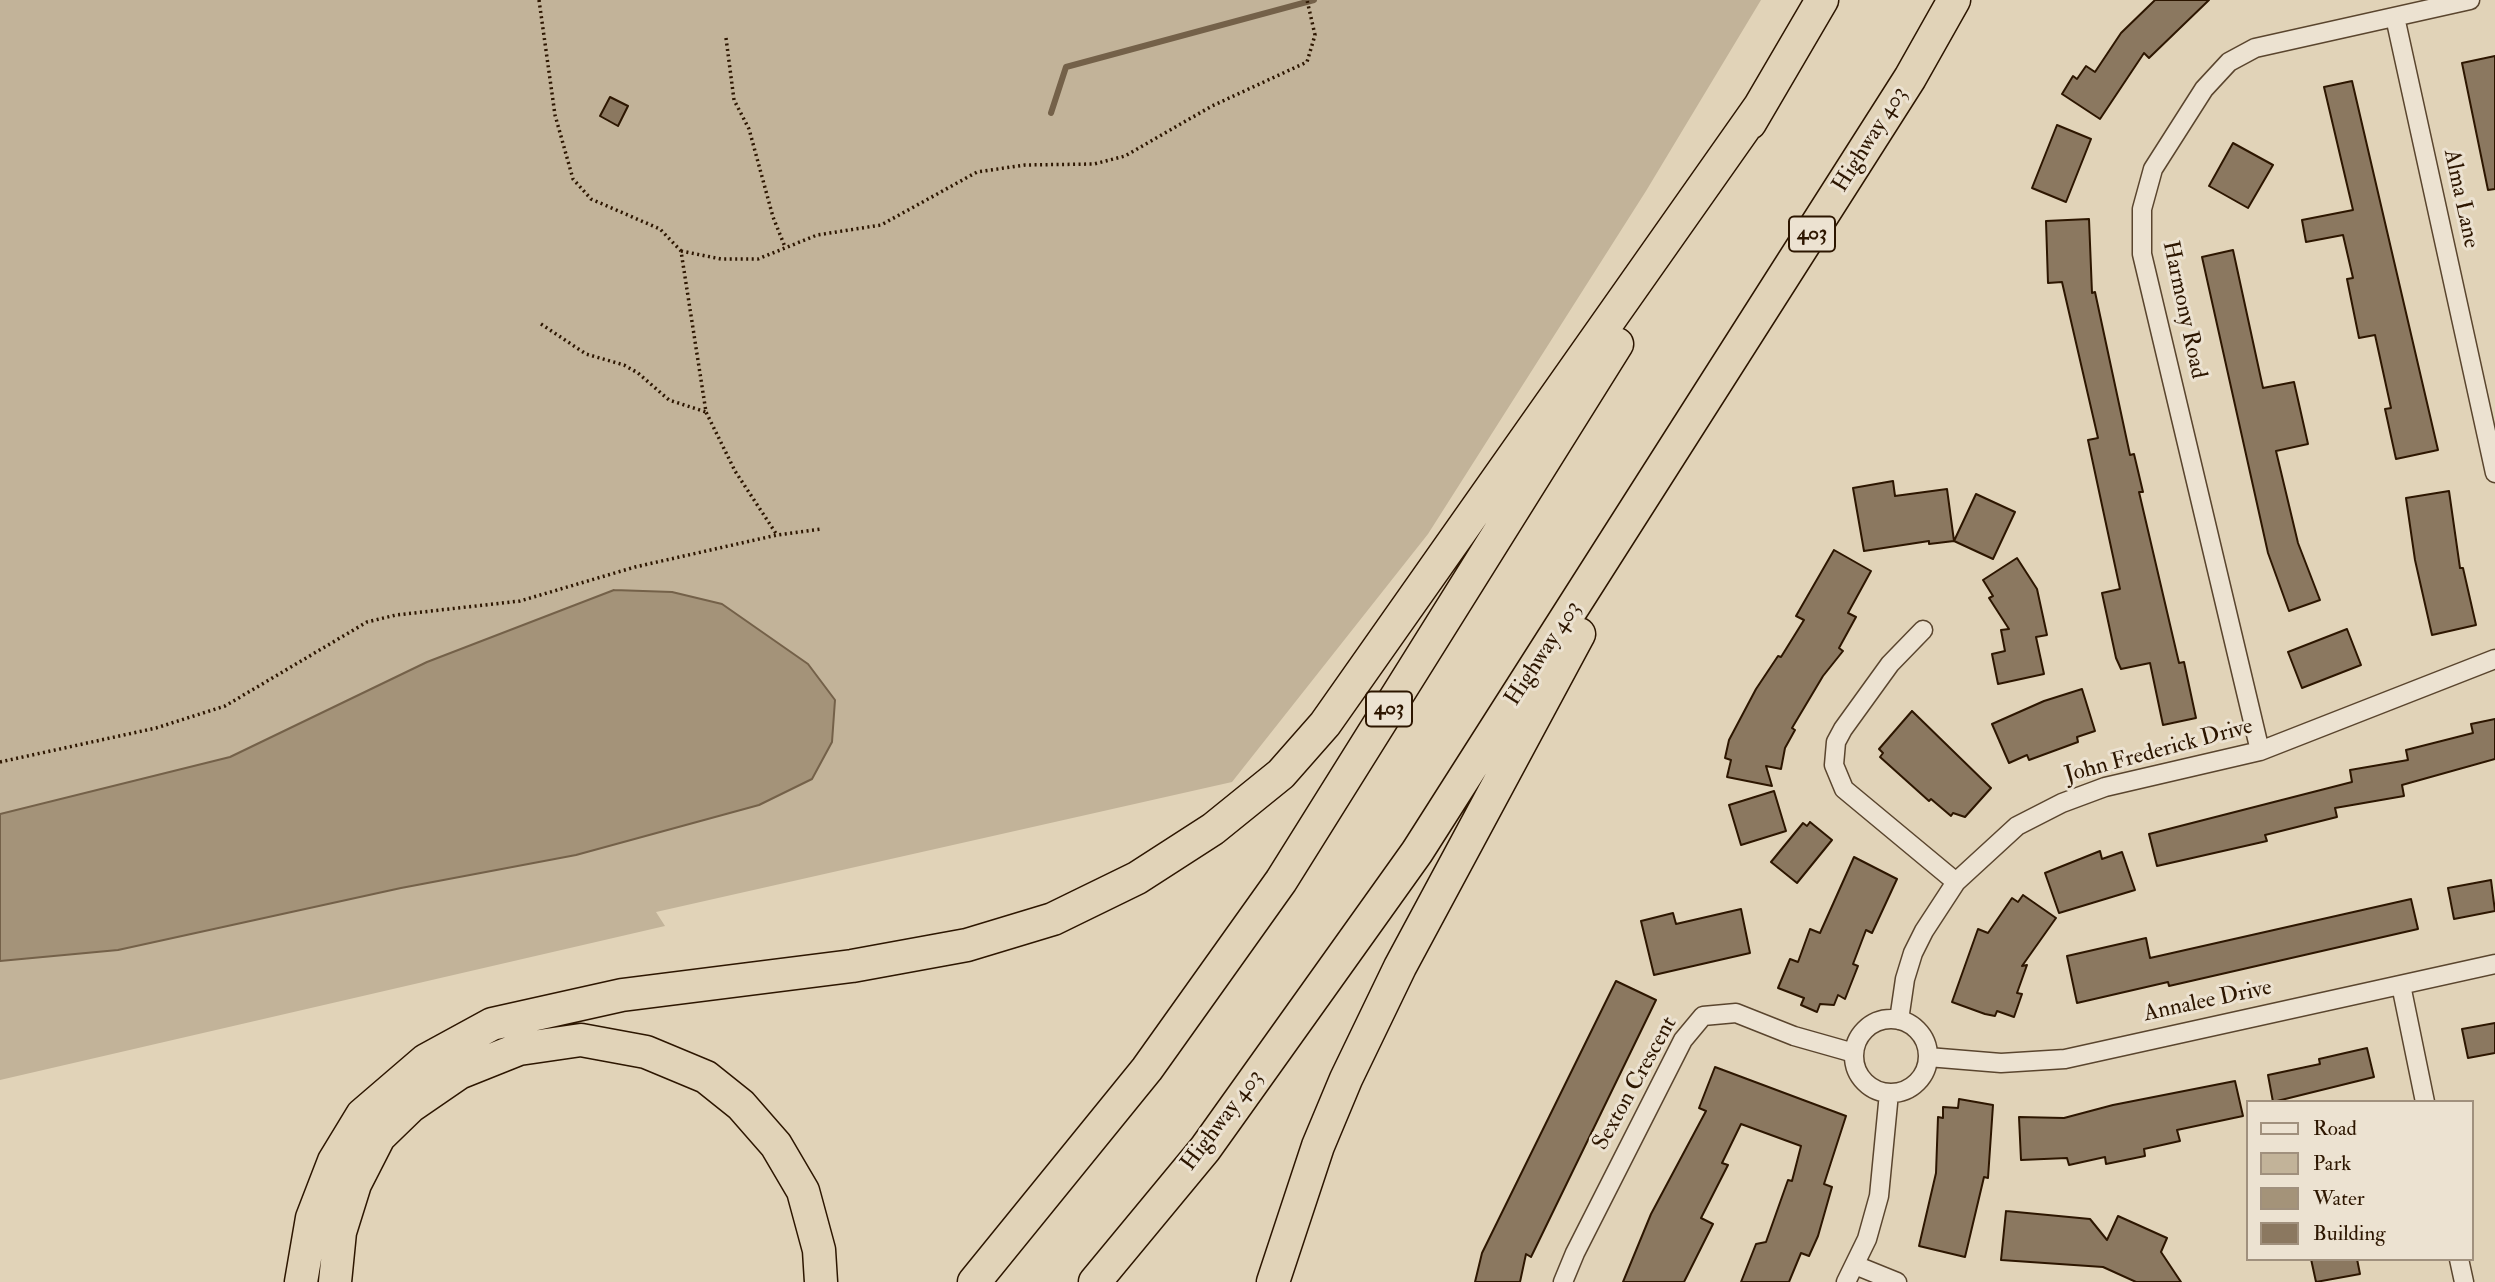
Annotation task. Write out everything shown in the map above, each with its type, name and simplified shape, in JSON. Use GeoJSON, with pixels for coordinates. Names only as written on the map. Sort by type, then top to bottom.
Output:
{"type":"FeatureCollection","features":[{"type":"Feature","properties":{"kind":"highway","name":"403"},"geometry":{"type":"LineString","coordinates":[[974,1282],[1147,1069],[1281,881],[1684,237],[1822,0]]}},
{"type":"Feature","properties":{"kind":"highway","name":"Highway 403"},"geometry":{"type":"LineString","coordinates":[[1095,1282],[1205,1149],[1417,852],[1910,78],[1954,0]]}},
{"type":"Feature","properties":{"kind":"highway"},"geometry":{"type":"LineString","coordinates":[[301,1282],[312,1218],[334,1161],[362,1115],[426,1060],[492,1024],[622,995],[852,966],[967,945],[1053,919],[1138,878],[1213,829],[1280,774],[1325,724],[1760,106]]}},
{"type":"Feature","properties":{"kind":"highway"},"geometry":{"type":"LineString","coordinates":[[1273,1282],[1318,1146],[1346,1079],[1400,967],[1574,643],[1665,465]]}},
{"type":"Feature","properties":{"kind":"highway"},"geometry":{"type":"LineString","coordinates":[[335,1282],[340,1232],[355,1184],[379,1137],[411,1106],[459,1073],[519,1049],[581,1040],[646,1052],[706,1077],[741,1105],[776,1145],[803,1191],[819,1250],[821,1282]]}},
{"type":"Feature","properties":{"kind":"street","name":"Harmony Road"},"geometry":{"type":"LineString","coordinates":[[2260,751],[2142,254],[2142,209],[2153,169],[2204,89],[2229,62],[2255,48],[2470,0]]}},
{"type":"Feature","properties":{"kind":"street","name":"Alma Lane"},"geometry":{"type":"LineString","coordinates":[[2395,17],[2495,473]]}},
{"type":"Feature","properties":{"kind":"street"},"geometry":{"type":"LineString","coordinates":[[1923,630],[1890,664],[1843,729],[1836,742],[1834,765],[1844,789],[1956,882]]}},
{"type":"Feature","properties":{"kind":"street","name":"John Frederick Drive"},"geometry":{"type":"LineString","coordinates":[[1899,1020],[1913,953],[1956,882],[2008,832],[2062,803],[2130,781],[2260,751],[2495,659]]}},
{"type":"Feature","properties":{"kind":"street","name":"Annalee Drive"},"geometry":{"type":"LineString","coordinates":[[1928,1057],[2001,1063],[2065,1059],[2495,964]]}},
{"type":"Feature","properties":{"kind":"street"},"geometry":{"type":"LineString","coordinates":[[2400,985],[2425,1100]]}},
{"type":"Feature","properties":{"kind":"street","name":"Sexton Crescent"},"geometry":{"type":"LineString","coordinates":[[1563,1282],[1575,1253],[1684,1040],[1703,1016],[1736,1013],[1794,1036],[1854,1053]]}},
{"type":"Feature","properties":{"kind":"street"},"geometry":{"type":"LineString","coordinates":[[1886,1019],[1899,1020],[1917,1029],[1927,1046],[1928,1057],[1921,1079],[1901,1092],[1889,1093],[1867,1085],[1855,1065],[1854,1053],[1864,1031],[1886,1019]]}},
{"type":"Feature","properties":{"kind":"street"},"geometry":{"type":"LineString","coordinates":[[1846,1282],[1855,1265],[1879,1196],[1889,1093]]}},
{"type":"Feature","properties":{"kind":"street"},"geometry":{"type":"LineString","coordinates":[[2459,1261],[2464,1282]]}},
{"type":"Feature","properties":{"kind":"street"},"geometry":{"type":"LineString","coordinates":[[1855,1265],[1897,1282]]}},
{"type":"Feature","properties":{"kind":"path"},"geometry":{"type":"LineString","coordinates":[[539,0],[555,115],[573,179],[592,200],[660,229],[681,251],[706,412],[735,471],[777,535]]}},
{"type":"Feature","properties":{"kind":"path"},"geometry":{"type":"LineString","coordinates":[[681,251],[741,260],[758,259],[817,235],[881,225],[977,172],[997,167],[1094,164],[1125,156],[1212,106],[1307,62],[1315,35],[1307,0]]}},
{"type":"Feature","properties":{"kind":"path"},"geometry":{"type":"LineString","coordinates":[[726,38],[734,100],[749,129],[773,217],[785,247]]}},
{"type":"Feature","properties":{"kind":"path"},"geometry":{"type":"LineString","coordinates":[[541,324],[576,349],[638,373],[669,400],[706,412]]}},
{"type":"Feature","properties":{"kind":"path"},"geometry":{"type":"LineString","coordinates":[[0,762],[156,728],[226,706],[367,622],[396,615],[520,601],[625,569],[777,535],[822,529]]}},
{"type":"Feature","properties":{"kind":"green space"},"geometry":{"type":"Polygon","coordinates":[[[0,0],[1761,0],[1646,191],[1428,534],[1232,782],[656,912],[665,926],[0,1080],[0,0]]]}},
{"type":"Feature","properties":{"kind":"water"},"geometry":{"type":"Polygon","coordinates":[[[614,590],[672,592],[722,604],[808,664],[835,700],[832,742],[812,779],[759,805],[576,855],[401,888],[118,950],[0,961],[0,814],[230,757],[427,662],[614,590]]]}},
{"type":"Feature","properties":{"kind":"building"},"geometry":{"type":"Polygon","coordinates":[[[2155,0],[2209,0],[2149,58],[2144,53],[2100,119],[2062,94],[2073,76],[2077,79],[2086,66],[2095,72],[2121,33],[2155,0]]]}},
{"type":"Feature","properties":{"kind":"building"},"geometry":{"type":"Polygon","coordinates":[[[2495,56],[2495,189],[2488,190],[2462,63],[2495,56]]]}},
{"type":"Feature","properties":{"kind":"building"},"geometry":{"type":"Polygon","coordinates":[[[2352,81],[2438,450],[2396,459],[2385,409],[2391,408],[2375,335],[2359,338],[2347,279],[2353,278],[2343,235],[2306,242],[2302,220],[2353,210],[2324,87],[2352,81]]]}},
{"type":"Feature","properties":{"kind":"building"},"geometry":{"type":"Polygon","coordinates":[[[610,97],[628,106],[618,126],[600,116],[610,97]]]}},
{"type":"Feature","properties":{"kind":"building"},"geometry":{"type":"Polygon","coordinates":[[[2057,125],[2091,139],[2066,202],[2032,188],[2057,125]]]}},
{"type":"Feature","properties":{"kind":"building"},"geometry":{"type":"Polygon","coordinates":[[[2233,143],[2273,165],[2248,208],[2209,186],[2233,143]]]}},
{"type":"Feature","properties":{"kind":"building"},"geometry":{"type":"Polygon","coordinates":[[[2089,219],[2092,293],[2095,292],[2130,455],[2134,454],[2143,492],[2139,492],[2179,663],[2184,662],[2196,718],[2163,725],[2150,663],[2121,669],[2116,658],[2102,593],[2120,589],[2088,440],[2098,438],[2062,282],[2048,283],[2046,221],[2089,219]]]}},
{"type":"Feature","properties":{"kind":"building"},"geometry":{"type":"Polygon","coordinates":[[[2233,250],[2263,388],[2294,382],[2308,444],[2276,451],[2298,543],[2320,600],[2289,611],[2268,553],[2202,257],[2233,250]]]}},
{"type":"Feature","properties":{"kind":"building"},"geometry":{"type":"Polygon","coordinates":[[[1893,481],[1895,496],[1947,489],[1954,541],[1929,544],[1929,541],[1864,551],[1853,488],[1893,481]]]}},
{"type":"Feature","properties":{"kind":"building"},"geometry":{"type":"Polygon","coordinates":[[[2449,491],[2460,568],[2463,568],[2476,625],[2432,635],[2415,560],[2406,498],[2449,491]]]}},
{"type":"Feature","properties":{"kind":"building"},"geometry":{"type":"Polygon","coordinates":[[[1976,494],[2015,512],[1993,559],[1954,541],[1976,494]]]}},
{"type":"Feature","properties":{"kind":"building"},"geometry":{"type":"Polygon","coordinates":[[[1834,550],[1871,571],[1848,613],[1856,617],[1839,648],[1843,651],[1823,676],[1792,728],[1795,730],[1785,748],[1781,769],[1766,766],[1772,786],[1727,777],[1731,760],[1725,758],[1729,740],[1756,689],[1778,656],[1781,657],[1804,620],[1796,616],[1834,550]]]}},
{"type":"Feature","properties":{"kind":"building"},"geometry":{"type":"Polygon","coordinates":[[[2017,558],[2037,589],[2047,635],[2036,637],[2044,674],[1998,684],[1992,654],[2005,651],[2001,630],[2009,629],[1989,598],[1993,596],[1983,580],[2017,558]]]}},
{"type":"Feature","properties":{"kind":"building"},"geometry":{"type":"Polygon","coordinates":[[[2347,629],[2361,665],[2302,688],[2288,652],[2347,629]]]}},
{"type":"Feature","properties":{"kind":"building"},"geometry":{"type":"Polygon","coordinates":[[[2082,689],[2095,731],[2077,737],[2078,742],[2029,760],[2027,755],[2009,763],[1992,724],[2044,701],[2082,689]]]}},
{"type":"Feature","properties":{"kind":"building"},"geometry":{"type":"Polygon","coordinates":[[[1912,711],[1991,788],[1965,817],[1953,813],[1951,816],[1931,799],[1929,801],[1880,757],[1883,753],[1879,749],[1912,711]]]}},
{"type":"Feature","properties":{"kind":"building"},"geometry":{"type":"Polygon","coordinates":[[[2495,719],[2495,759],[2402,785],[2404,796],[2335,808],[2337,817],[2265,835],[2267,841],[2157,866],[2149,834],[2352,782],[2350,770],[2408,760],[2406,750],[2473,733],[2471,724],[2495,719]]]}},
{"type":"Feature","properties":{"kind":"building"},"geometry":{"type":"Polygon","coordinates":[[[1774,791],[1786,831],[1741,845],[1729,805],[1774,791]]]}},
{"type":"Feature","properties":{"kind":"building"},"geometry":{"type":"Polygon","coordinates":[[[1810,822],[1832,840],[1797,883],[1771,862],[1803,823],[1807,826],[1810,822]]]}},
{"type":"Feature","properties":{"kind":"building"},"geometry":{"type":"Polygon","coordinates":[[[2100,851],[2102,859],[2122,852],[2135,890],[2059,913],[2045,873],[2100,851]]]}},
{"type":"Feature","properties":{"kind":"building"},"geometry":{"type":"Polygon","coordinates":[[[1854,857],[1897,879],[1872,933],[1866,930],[1853,964],[1858,966],[1845,999],[1838,995],[1834,1005],[1820,1004],[1817,1012],[1801,1005],[1804,998],[1778,988],[1790,959],[1798,962],[1810,929],[1820,933],[1854,857]]]}},
{"type":"Feature","properties":{"kind":"building"},"geometry":{"type":"Polygon","coordinates":[[[2491,880],[2495,911],[2454,919],[2448,888],[2491,880]]]}},
{"type":"Feature","properties":{"kind":"building"},"geometry":{"type":"Polygon","coordinates":[[[2023,895],[2056,918],[2022,966],[2027,965],[2017,993],[2022,994],[2014,1017],[1997,1011],[1995,1016],[1985,1014],[1952,1002],[1978,929],[1988,933],[2012,898],[2018,902],[2023,895]]]}},
{"type":"Feature","properties":{"kind":"building"},"geometry":{"type":"Polygon","coordinates":[[[2411,899],[2418,929],[2169,986],[2168,982],[2077,1003],[2067,956],[2146,938],[2150,958],[2411,899]]]}},
{"type":"Feature","properties":{"kind":"building"},"geometry":{"type":"Polygon","coordinates":[[[1741,909],[1750,953],[1654,975],[1641,921],[1673,913],[1676,924],[1741,909]]]}},
{"type":"Feature","properties":{"kind":"building"},"geometry":{"type":"Polygon","coordinates":[[[1616,981],[1656,1000],[1531,1257],[1526,1254],[1520,1282],[1475,1282],[1482,1253],[1616,981]]]}},
{"type":"Feature","properties":{"kind":"building"},"geometry":{"type":"Polygon","coordinates":[[[2495,1023],[2495,1053],[2468,1058],[2462,1029],[2495,1023]]]}},
{"type":"Feature","properties":{"kind":"building"},"geometry":{"type":"Polygon","coordinates":[[[2367,1048],[2374,1077],[2273,1100],[2268,1075],[2320,1064],[2319,1059],[2367,1048]]]}},
{"type":"Feature","properties":{"kind":"building"},"geometry":{"type":"Polygon","coordinates":[[[1715,1067],[1846,1116],[1824,1184],[1832,1187],[1818,1236],[1809,1256],[1801,1253],[1789,1282],[1741,1282],[1756,1244],[1766,1242],[1788,1180],[1792,1181],[1801,1146],[1741,1124],[1722,1163],[1728,1165],[1701,1218],[1713,1224],[1684,1282],[1623,1282],[1651,1214],[1706,1111],[1699,1108],[1715,1067]]]}},
{"type":"Feature","properties":{"kind":"building"},"geometry":{"type":"Polygon","coordinates":[[[2235,1081],[2243,1116],[2177,1130],[2180,1141],[2144,1149],[2145,1156],[2106,1164],[2105,1157],[2069,1165],[2067,1158],[2021,1160],[2019,1117],[2064,1118],[2113,1105],[2235,1081]]]}},
{"type":"Feature","properties":{"kind":"building"},"geometry":{"type":"Polygon","coordinates":[[[1959,1099],[1993,1105],[1988,1178],[1984,1177],[1965,1257],[1919,1246],[1936,1173],[1938,1117],[1943,1118],[1943,1107],[1958,1108],[1959,1099]]]}},
{"type":"Feature","properties":{"kind":"building"},"geometry":{"type":"Polygon","coordinates":[[[2006,1211],[2090,1219],[2107,1240],[2118,1216],[2167,1238],[2161,1252],[2181,1282],[2136,1282],[2103,1267],[2001,1260],[2006,1211]]]}},
{"type":"Feature","properties":{"kind":"building"},"geometry":{"type":"Polygon","coordinates":[[[2311,1261],[2357,1261],[2360,1274],[2316,1282],[2311,1261]]]}},
{"type":"Feature","properties":{"kind":"waterway"},"geometry":{"type":"LineString","coordinates":[[1051,113],[1066,67],[1314,0]]}}]}
